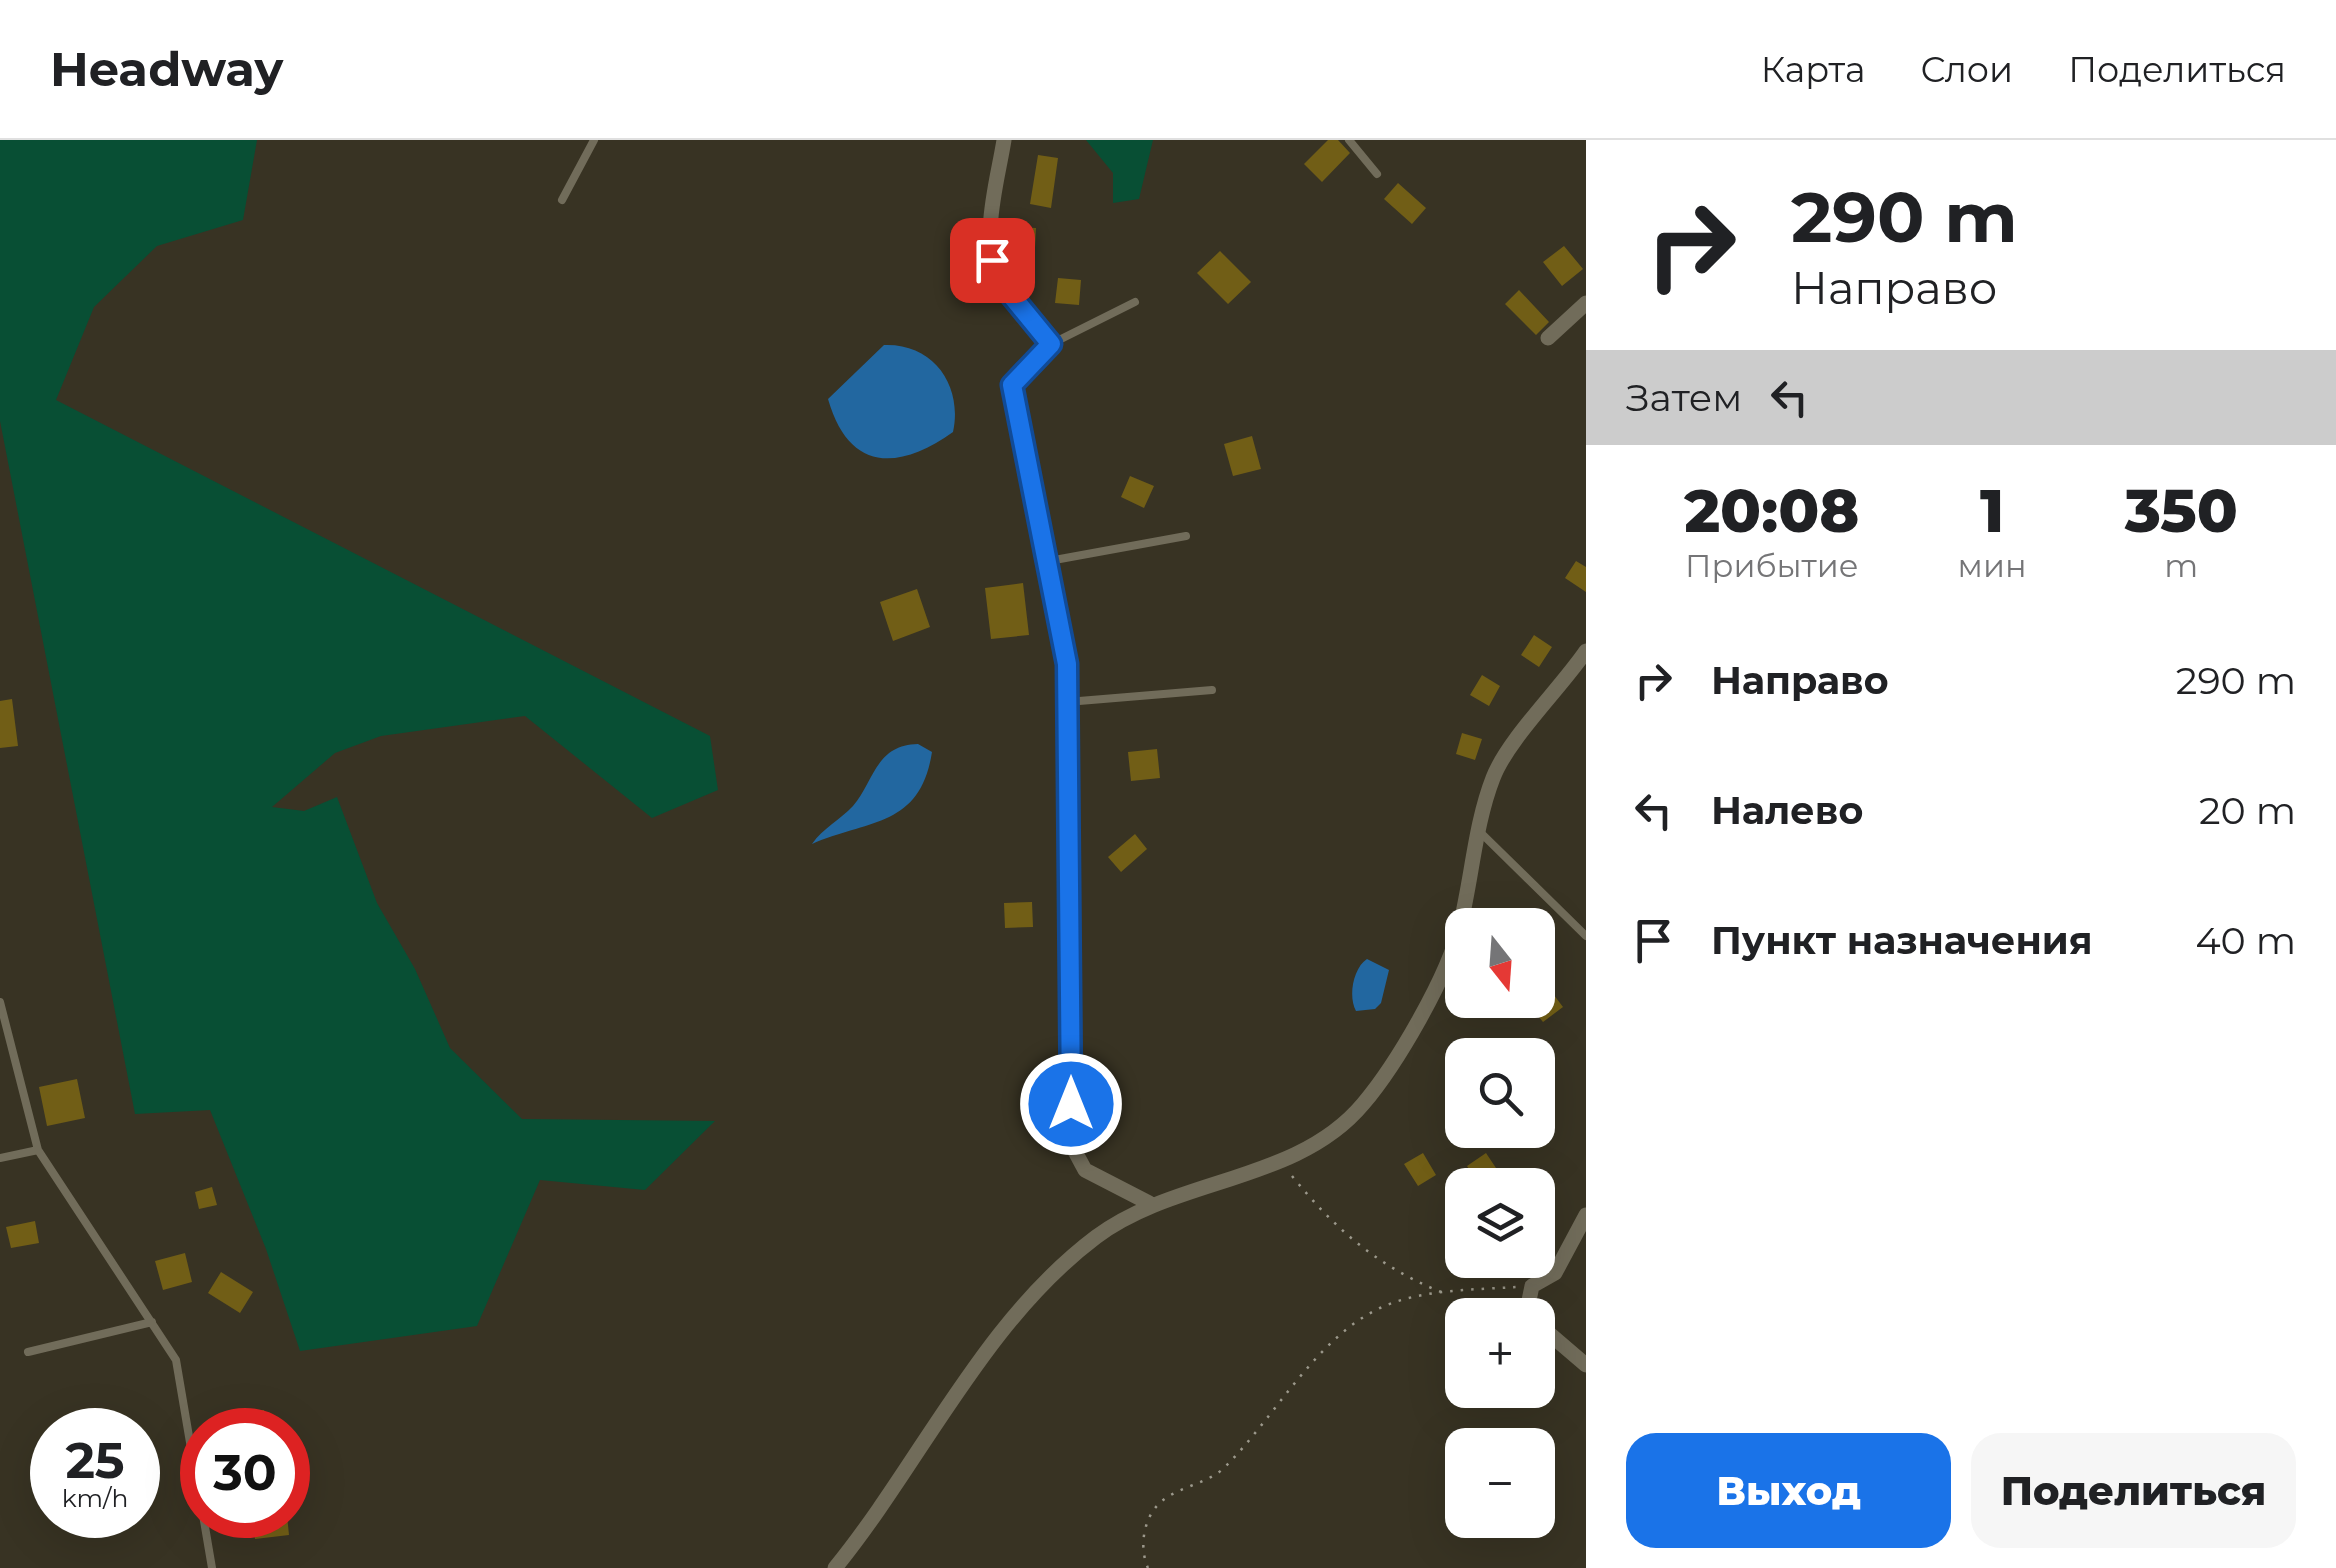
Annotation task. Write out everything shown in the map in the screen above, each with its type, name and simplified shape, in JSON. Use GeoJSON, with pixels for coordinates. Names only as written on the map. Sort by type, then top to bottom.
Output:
{"type":"FeatureCollection","features":[{"type":"Feature","properties":{"kind":"street"},"geometry":{"type":"LineString","coordinates":[[1004,140],[990,224],[992,260],[1001,283],[1051,344],[1012,385],[1067,664],[1071,1144],[1085,1170],[1149,1203]]}},
{"type":"Feature","properties":{"kind":"street"},"geometry":{"type":"LineString","coordinates":[[1548,338],[1586,303]]}},
{"type":"Feature","properties":{"kind":"street"},"geometry":{"type":"LineString","coordinates":[[834,1568],[1017,1314],[1096,1237],[1149,1203],[1321,1142],[1363,1105],[1408,1039],[1459,931],[1493,778],[1511,745],[1556,694],[1586,651]]}},
{"type":"Feature","properties":{"kind":"street"},"geometry":{"type":"LineString","coordinates":[[1530,1298],[1532,1286],[1555,1273],[1586,1215]]}},
{"type":"Feature","properties":{"kind":"street"},"geometry":{"type":"LineString","coordinates":[[1555,1339],[1586,1365]]}},
{"type":"Feature","properties":{"kind":"lane"},"geometry":{"type":"LineString","coordinates":[[562,200],[594,140]]}},
{"type":"Feature","properties":{"kind":"lane"},"geometry":{"type":"LineString","coordinates":[[1349,140],[1377,174]]}},
{"type":"Feature","properties":{"kind":"lane"},"geometry":{"type":"LineString","coordinates":[[1051,344],[1135,302]]}},
{"type":"Feature","properties":{"kind":"lane"},"geometry":{"type":"LineString","coordinates":[[1049,560],[1186,536]]}},
{"type":"Feature","properties":{"kind":"lane"},"geometry":{"type":"LineString","coordinates":[[1067,702],[1212,690]]}},
{"type":"Feature","properties":{"kind":"lane"},"geometry":{"type":"LineString","coordinates":[[1480,832],[1586,936]]}},
{"type":"Feature","properties":{"kind":"lane"},"geometry":{"type":"LineString","coordinates":[[0,1002],[38,1150],[176,1360],[184,1408]]}},
{"type":"Feature","properties":{"kind":"lane"},"geometry":{"type":"LineString","coordinates":[[0,1158],[38,1150]]}},
{"type":"Feature","properties":{"kind":"lane"},"geometry":{"type":"LineString","coordinates":[[28,1352],[152,1322]]}},
{"type":"Feature","properties":{"kind":"lane"},"geometry":{"type":"LineString","coordinates":[[207,1538],[212,1568]]}},
{"type":"Feature","properties":{"kind":"path"},"geometry":{"type":"LineString","coordinates":[[1279,1160],[1347,1236],[1396,1274],[1443,1292]]}},
{"type":"Feature","properties":{"kind":"path"},"geometry":{"type":"LineString","coordinates":[[1148,1568],[1143,1541],[1149,1517],[1162,1499],[1220,1472],[1284,1402],[1314,1360],[1349,1327],[1382,1307],[1443,1292],[1532,1286]]}},
{"type":"Feature","properties":{"kind":"green space"},"geometry":{"type":"Polygon","coordinates":[[[0,140],[257,140],[243,220],[157,246],[94,307],[56,400],[710,736],[718,790],[652,818],[525,716],[381,736],[335,753],[272,807],[304,811],[337,797],[377,903],[415,969],[450,1048],[522,1119],[715,1121],[645,1190],[540,1180],[477,1326],[300,1351],[266,1249],[210,1110],[135,1114],[0,421],[0,140]]]}},
{"type":"Feature","properties":{"kind":"green space"},"geometry":{"type":"Polygon","coordinates":[[[1086,140],[1153,140],[1139,199],[1113,203],[1113,173],[1086,140]]]}},
{"type":"Feature","properties":{"kind":"water"},"geometry":{"type":"Polygon","coordinates":[[[884,345],[917,351],[941,370],[949,384],[955,415],[953,432],[913,454],[895,458],[878,458],[862,452],[837,423],[828,399],[884,345]]]}},
{"type":"Feature","properties":{"kind":"water"},"geometry":{"type":"Polygon","coordinates":[[[918,744],[932,752],[926,777],[904,808],[872,824],[812,844],[853,806],[884,758],[904,746],[918,744]]]}},
{"type":"Feature","properties":{"kind":"water"},"geometry":{"type":"Polygon","coordinates":[[[1367,959],[1389,970],[1381,1003],[1375,1009],[1356,1011],[1353,983],[1367,959]]]}},
{"type":"Feature","properties":{"kind":"building"},"geometry":{"type":"Polygon","coordinates":[[[1328,140],[1338,140],[1350,153],[1322,182],[1304,164],[1328,140]]]}},
{"type":"Feature","properties":{"kind":"building"},"geometry":{"type":"Polygon","coordinates":[[[1038,155],[1058,158],[1051,208],[1030,204],[1038,155]]]}},
{"type":"Feature","properties":{"kind":"building"},"geometry":{"type":"Polygon","coordinates":[[[1398,183],[1426,208],[1412,224],[1384,199],[1398,183]]]}},
{"type":"Feature","properties":{"kind":"building"},"geometry":{"type":"Polygon","coordinates":[[[1008,227],[1036,228],[1034,268],[1007,267],[1008,227]]]}},
{"type":"Feature","properties":{"kind":"building"},"geometry":{"type":"Polygon","coordinates":[[[1564,246],[1583,269],[1562,286],[1543,262],[1564,246]]]}},
{"type":"Feature","properties":{"kind":"building"},"geometry":{"type":"Polygon","coordinates":[[[1220,251],[1251,282],[1228,304],[1197,273],[1220,251]]]}},
{"type":"Feature","properties":{"kind":"building"},"geometry":{"type":"Polygon","coordinates":[[[1058,278],[1081,280],[1079,305],[1055,303],[1058,278]]]}},
{"type":"Feature","properties":{"kind":"building"},"geometry":{"type":"Polygon","coordinates":[[[1519,290],[1549,322],[1536,335],[1505,304],[1519,290]]]}},
{"type":"Feature","properties":{"kind":"building"},"geometry":{"type":"Polygon","coordinates":[[[1252,436],[1261,469],[1233,476],[1224,444],[1252,436]]]}},
{"type":"Feature","properties":{"kind":"building"},"geometry":{"type":"Polygon","coordinates":[[[1130,476],[1154,486],[1144,508],[1121,497],[1130,476]]]}},
{"type":"Feature","properties":{"kind":"building"},"geometry":{"type":"Polygon","coordinates":[[[1576,561],[1586,567],[1586,592],[1565,578],[1576,561]]]}},
{"type":"Feature","properties":{"kind":"building"},"geometry":{"type":"Polygon","coordinates":[[[1023,583],[1029,635],[991,639],[985,588],[1023,583]]]}},
{"type":"Feature","properties":{"kind":"building"},"geometry":{"type":"Polygon","coordinates":[[[917,589],[930,627],[893,641],[880,602],[917,589]]]}},
{"type":"Feature","properties":{"kind":"building"},"geometry":{"type":"Polygon","coordinates":[[[1534,635],[1552,647],[1539,667],[1521,655],[1534,635]]]}},
{"type":"Feature","properties":{"kind":"building"},"geometry":{"type":"Polygon","coordinates":[[[1482,675],[1500,686],[1489,706],[1470,695],[1482,675]]]}},
{"type":"Feature","properties":{"kind":"building"},"geometry":{"type":"Polygon","coordinates":[[[12,699],[18,746],[0,748],[0,701],[12,699]]]}},
{"type":"Feature","properties":{"kind":"building"},"geometry":{"type":"Polygon","coordinates":[[[1462,733],[1482,739],[1475,760],[1456,754],[1462,733]]]}},
{"type":"Feature","properties":{"kind":"building"},"geometry":{"type":"Polygon","coordinates":[[[1157,749],[1160,778],[1131,781],[1128,752],[1157,749]]]}},
{"type":"Feature","properties":{"kind":"building"},"geometry":{"type":"Polygon","coordinates":[[[1135,834],[1147,849],[1121,872],[1108,857],[1135,834]]]}},
{"type":"Feature","properties":{"kind":"building"},"geometry":{"type":"Polygon","coordinates":[[[1032,902],[1033,927],[1005,928],[1004,903],[1032,902]]]}},
{"type":"Feature","properties":{"kind":"building"},"geometry":{"type":"Polygon","coordinates":[[[1555,996],[1563,1007],[1555,1013],[1555,996]]]}},
{"type":"Feature","properties":{"kind":"building"},"geometry":{"type":"Polygon","coordinates":[[[77,1079],[85,1118],[47,1126],[39,1087],[77,1079]]]}},
{"type":"Feature","properties":{"kind":"building"},"geometry":{"type":"Polygon","coordinates":[[[1423,1153],[1436,1175],[1418,1186],[1404,1164],[1423,1153]]]}},
{"type":"Feature","properties":{"kind":"building"},"geometry":{"type":"Polygon","coordinates":[[[1486,1153],[1496,1168],[1468,1168],[1486,1153]]]}},
{"type":"Feature","properties":{"kind":"building"},"geometry":{"type":"Polygon","coordinates":[[[212,1187],[217,1205],[199,1209],[195,1192],[212,1187]]]}},
{"type":"Feature","properties":{"kind":"building"},"geometry":{"type":"Polygon","coordinates":[[[35,1221],[39,1243],[11,1248],[6,1227],[35,1221]]]}},
{"type":"Feature","properties":{"kind":"building"},"geometry":{"type":"Polygon","coordinates":[[[185,1253],[192,1282],[163,1290],[155,1261],[185,1253]]]}},
{"type":"Feature","properties":{"kind":"building"},"geometry":{"type":"Polygon","coordinates":[[[221,1272],[253,1292],[240,1313],[208,1293],[221,1272]]]}},
{"type":"Feature","properties":{"kind":"route"},"geometry":{"type":"LineString","coordinates":[[992,260],[1001,283],[1051,344],[1012,385],[1067,664],[1071,1104]]}}]}
